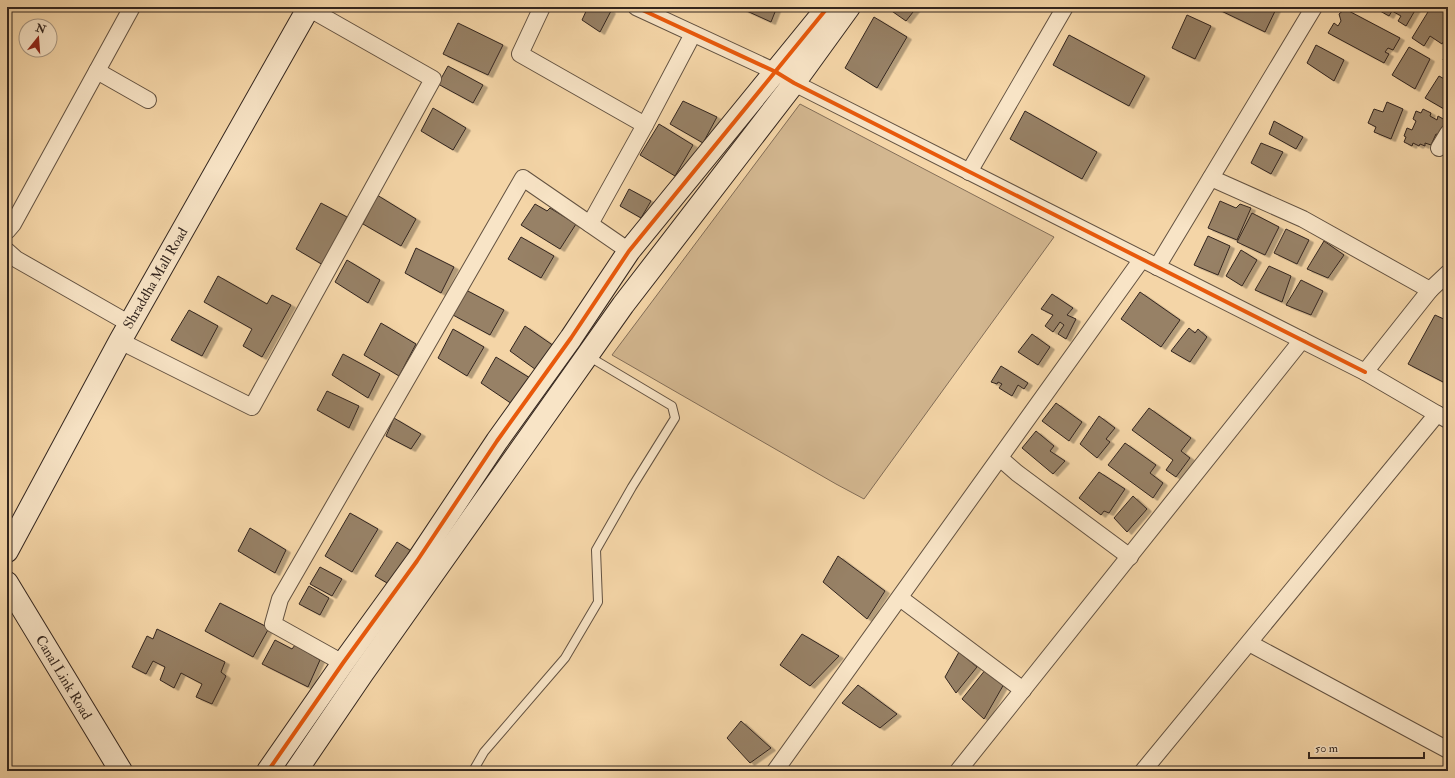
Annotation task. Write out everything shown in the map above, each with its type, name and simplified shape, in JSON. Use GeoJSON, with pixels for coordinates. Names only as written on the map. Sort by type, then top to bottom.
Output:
{"type":"FeatureCollection","features":[{"type":"Feature","properties":{"kind":"street"},"geometry":{"type":"LineString","coordinates":[[7,231],[13,224],[132,7]]}},
{"type":"Feature","properties":{"kind":"street"},"geometry":{"type":"LineString","coordinates":[[7,251],[16,259],[125,332],[252,408],[433,79],[308,7]]}},
{"type":"Feature","properties":{"kind":"street","name":"Shraddha Mall Road"},"geometry":{"type":"LineString","coordinates":[[7,551],[125,332],[308,7]]}},
{"type":"Feature","properties":{"kind":"street"},"geometry":{"type":"LineString","coordinates":[[542,7],[520,54],[645,125]]}},
{"type":"Feature","properties":{"kind":"street"},"geometry":{"type":"LineString","coordinates":[[636,7],[776,72],[794,83],[1365,372],[1442,417],[1249,643],[1143,771]]}},
{"type":"Feature","properties":{"kind":"street"},"geometry":{"type":"LineString","coordinates":[[268,771],[343,663],[417,561],[497,441],[571,338],[629,251],[828,7]]}},
{"type":"Feature","properties":{"kind":"street"},"geometry":{"type":"LineString","coordinates":[[296,771],[362,674],[623,305],[794,83],[849,7]]}},
{"type":"Feature","properties":{"kind":"street"},"geometry":{"type":"LineString","coordinates":[[969,172],[1065,7]]}},
{"type":"Feature","properties":{"kind":"street"},"geometry":{"type":"LineString","coordinates":[[1157,267],[1314,7]]}},
{"type":"Feature","properties":{"kind":"street"},"geometry":{"type":"LineString","coordinates":[[590,224],[693,34]]}},
{"type":"Feature","properties":{"kind":"street"},"geometry":{"type":"LineString","coordinates":[[97,71],[148,100]]}},
{"type":"Feature","properties":{"kind":"street"},"geometry":{"type":"LineString","coordinates":[[1439,148],[1448,133]]}},
{"type":"Feature","properties":{"kind":"street"},"geometry":{"type":"LineString","coordinates":[[343,663],[273,624],[280,599],[523,178],[629,251]]}},
{"type":"Feature","properties":{"kind":"street"},"geometry":{"type":"LineString","coordinates":[[1211,178],[1303,220],[1430,290]]}},
{"type":"Feature","properties":{"kind":"street"},"geometry":{"type":"LineString","coordinates":[[775,771],[1001,459],[1142,259]]}},
{"type":"Feature","properties":{"kind":"street"},"geometry":{"type":"LineString","coordinates":[[1365,372],[1430,290],[1448,273]]}},
{"type":"Feature","properties":{"kind":"street"},"geometry":{"type":"LineString","coordinates":[[958,771],[1302,340]]}},
{"type":"Feature","properties":{"kind":"street"},"geometry":{"type":"LineString","coordinates":[[1001,459],[1017,473],[1130,557]]}},
{"type":"Feature","properties":{"kind":"street","name":"Canal Link Road"},"geometry":{"type":"LineString","coordinates":[[7,583],[121,771]]}},
{"type":"Feature","properties":{"kind":"street"},"geometry":{"type":"LineString","coordinates":[[900,598],[1023,690]]}},
{"type":"Feature","properties":{"kind":"street"},"geometry":{"type":"LineString","coordinates":[[1249,643],[1448,750]]}},
{"type":"Feature","properties":{"kind":"lane"},"geometry":{"type":"LineString","coordinates":[[473,771],[484,752],[565,658],[598,602],[596,550],[675,418],[672,406],[588,356]]}},
{"type":"Feature","properties":{"kind":"shaded area"},"geometry":{"type":"Polygon","coordinates":[[[800,104],[1054,237],[864,499],[612,355],[800,104]]]}},
{"type":"Feature","properties":{"kind":"building"},"geometry":{"type":"Polygon","coordinates":[[[588,7],[603,7],[611,11],[600,32],[582,20],[588,7]]]}},
{"type":"Feature","properties":{"kind":"building"},"geometry":{"type":"Polygon","coordinates":[[[738,7],[777,7],[771,22],[738,7]]]}},
{"type":"Feature","properties":{"kind":"building"},"geometry":{"type":"Polygon","coordinates":[[[886,7],[917,7],[906,21],[886,7]]]}},
{"type":"Feature","properties":{"kind":"building"},"geometry":{"type":"Polygon","coordinates":[[[1213,7],[1277,7],[1265,32],[1213,7]]]}},
{"type":"Feature","properties":{"kind":"building"},"geometry":{"type":"Polygon","coordinates":[[[1383,7],[1417,7],[1406,26],[1398,21],[1401,16],[1392,11],[1389,16],[1380,11],[1383,7]]]}},
{"type":"Feature","properties":{"kind":"building"},"geometry":{"type":"Polygon","coordinates":[[[1431,7],[1448,7],[1448,16],[1446,15],[1444,19],[1448,21],[1448,34],[1442,44],[1430,36],[1424,46],[1412,38],[1431,7]]]}},
{"type":"Feature","properties":{"kind":"building"},"geometry":{"type":"Polygon","coordinates":[[[1345,9],[1400,38],[1393,50],[1388,48],[1385,52],[1389,54],[1384,63],[1328,33],[1334,23],[1338,26],[1341,21],[1339,14],[1345,9]]]}},
{"type":"Feature","properties":{"kind":"building"},"geometry":{"type":"Polygon","coordinates":[[[1187,15],[1211,26],[1195,59],[1172,48],[1187,15]]]}},
{"type":"Feature","properties":{"kind":"building"},"geometry":{"type":"Polygon","coordinates":[[[874,17],[907,37],[877,88],[845,68],[874,17]]]}},
{"type":"Feature","properties":{"kind":"building"},"geometry":{"type":"Polygon","coordinates":[[[458,23],[503,45],[488,75],[443,54],[458,23]]]}},
{"type":"Feature","properties":{"kind":"building"},"geometry":{"type":"Polygon","coordinates":[[[1069,35],[1145,76],[1129,106],[1053,65],[1069,35]]]}},
{"type":"Feature","properties":{"kind":"building"},"geometry":{"type":"Polygon","coordinates":[[[1316,45],[1344,60],[1334,81],[1307,63],[1316,45]]]}},
{"type":"Feature","properties":{"kind":"building"},"geometry":{"type":"Polygon","coordinates":[[[1409,47],[1430,59],[1415,89],[1392,75],[1409,47]]]}},
{"type":"Feature","properties":{"kind":"building"},"geometry":{"type":"Polygon","coordinates":[[[1448,49],[1448,63],[1443,60],[1448,49]]]}},
{"type":"Feature","properties":{"kind":"building"},"geometry":{"type":"Polygon","coordinates":[[[448,66],[483,85],[473,103],[438,84],[448,66]]]}},
{"type":"Feature","properties":{"kind":"building"},"geometry":{"type":"Polygon","coordinates":[[[1439,76],[1448,81],[1448,103],[1444,109],[1425,98],[1439,76]]]}},
{"type":"Feature","properties":{"kind":"building"},"geometry":{"type":"Polygon","coordinates":[[[683,101],[717,117],[703,143],[670,124],[683,101]]]}},
{"type":"Feature","properties":{"kind":"building"},"geometry":{"type":"Polygon","coordinates":[[[1387,102],[1403,109],[1391,139],[1374,132],[1376,127],[1368,123],[1374,109],[1383,112],[1387,102]]]}},
{"type":"Feature","properties":{"kind":"building"},"geometry":{"type":"Polygon","coordinates":[[[433,108],[466,128],[453,150],[421,131],[433,108]]]}},
{"type":"Feature","properties":{"kind":"building"},"geometry":{"type":"Polygon","coordinates":[[[1423,109],[1431,113],[1430,116],[1437,120],[1438,116],[1445,120],[1444,122],[1447,124],[1442,136],[1436,134],[1431,145],[1425,143],[1425,146],[1420,144],[1419,146],[1413,143],[1412,146],[1404,142],[1406,137],[1404,136],[1407,128],[1412,130],[1416,121],[1413,119],[1416,111],[1421,113],[1423,109]]]}},
{"type":"Feature","properties":{"kind":"building"},"geometry":{"type":"Polygon","coordinates":[[[1025,111],[1097,152],[1082,179],[1010,139],[1025,111]]]}},
{"type":"Feature","properties":{"kind":"building"},"geometry":{"type":"Polygon","coordinates":[[[1274,121],[1303,137],[1296,149],[1269,134],[1274,121]]]}},
{"type":"Feature","properties":{"kind":"building"},"geometry":{"type":"Polygon","coordinates":[[[659,124],[693,145],[675,176],[640,155],[659,124]]]}},
{"type":"Feature","properties":{"kind":"building"},"geometry":{"type":"Polygon","coordinates":[[[1261,143],[1283,152],[1271,174],[1251,163],[1261,143]]]}},
{"type":"Feature","properties":{"kind":"building"},"geometry":{"type":"Polygon","coordinates":[[[629,189],[651,201],[641,218],[620,206],[629,189]]]}},
{"type":"Feature","properties":{"kind":"building"},"geometry":{"type":"Polygon","coordinates":[[[377,195],[416,219],[401,246],[363,224],[377,195]]]}},
{"type":"Feature","properties":{"kind":"building"},"geometry":{"type":"Polygon","coordinates":[[[1220,201],[1236,208],[1240,204],[1251,208],[1237,240],[1208,228],[1220,201]]]}},
{"type":"Feature","properties":{"kind":"building"},"geometry":{"type":"Polygon","coordinates":[[[321,203],[347,217],[323,265],[296,249],[321,203]]]}},
{"type":"Feature","properties":{"kind":"building"},"geometry":{"type":"Polygon","coordinates":[[[535,204],[547,211],[550,208],[576,224],[560,249],[521,225],[535,204]]]}},
{"type":"Feature","properties":{"kind":"building"},"geometry":{"type":"Polygon","coordinates":[[[1252,213],[1279,227],[1265,255],[1237,242],[1252,213]]]}},
{"type":"Feature","properties":{"kind":"building"},"geometry":{"type":"Polygon","coordinates":[[[1286,229],[1309,240],[1297,264],[1274,253],[1286,229]]]}},
{"type":"Feature","properties":{"kind":"building"},"geometry":{"type":"Polygon","coordinates":[[[1208,236],[1230,246],[1218,275],[1194,265],[1208,236]]]}},
{"type":"Feature","properties":{"kind":"building"},"geometry":{"type":"Polygon","coordinates":[[[521,237],[554,256],[541,278],[508,259],[521,237]]]}},
{"type":"Feature","properties":{"kind":"building"},"geometry":{"type":"Polygon","coordinates":[[[1324,241],[1344,255],[1328,278],[1307,269],[1324,241]]]}},
{"type":"Feature","properties":{"kind":"building"},"geometry":{"type":"Polygon","coordinates":[[[416,248],[454,267],[441,293],[405,273],[416,248]]]}},
{"type":"Feature","properties":{"kind":"building"},"geometry":{"type":"Polygon","coordinates":[[[1241,250],[1257,260],[1242,286],[1226,276],[1241,250]]]}},
{"type":"Feature","properties":{"kind":"building"},"geometry":{"type":"Polygon","coordinates":[[[347,260],[380,280],[368,303],[335,282],[347,260]]]}},
{"type":"Feature","properties":{"kind":"building"},"geometry":{"type":"Polygon","coordinates":[[[1269,266],[1291,276],[1282,302],[1255,290],[1269,266]]]}},
{"type":"Feature","properties":{"kind":"building"},"geometry":{"type":"Polygon","coordinates":[[[218,276],[267,304],[272,295],[291,305],[262,357],[243,346],[252,329],[204,302],[218,276]]]}},
{"type":"Feature","properties":{"kind":"building"},"geometry":{"type":"Polygon","coordinates":[[[1301,280],[1323,291],[1311,315],[1286,305],[1301,280]]]}},
{"type":"Feature","properties":{"kind":"building"},"geometry":{"type":"Polygon","coordinates":[[[466,290],[504,310],[490,335],[453,315],[466,290]]]}},
{"type":"Feature","properties":{"kind":"building"},"geometry":{"type":"Polygon","coordinates":[[[1140,292],[1180,320],[1161,347],[1121,319],[1140,292]]]}},
{"type":"Feature","properties":{"kind":"building"},"geometry":{"type":"Polygon","coordinates":[[[1052,294],[1073,308],[1067,315],[1076,319],[1066,339],[1058,334],[1064,325],[1060,322],[1053,332],[1045,326],[1053,315],[1041,309],[1052,294]]]}},
{"type":"Feature","properties":{"kind":"building"},"geometry":{"type":"Polygon","coordinates":[[[189,310],[218,326],[202,356],[171,340],[189,310]]]}},
{"type":"Feature","properties":{"kind":"building"},"geometry":{"type":"Polygon","coordinates":[[[1435,315],[1448,321],[1448,372],[1443,382],[1408,364],[1435,315]]]}},
{"type":"Feature","properties":{"kind":"building"},"geometry":{"type":"Polygon","coordinates":[[[381,323],[416,344],[399,376],[364,355],[381,323]]]}},
{"type":"Feature","properties":{"kind":"building"},"geometry":{"type":"Polygon","coordinates":[[[525,326],[554,346],[539,372],[510,351],[525,326]]]}},
{"type":"Feature","properties":{"kind":"building"},"geometry":{"type":"Polygon","coordinates":[[[1189,328],[1195,333],[1198,329],[1207,337],[1190,362],[1171,351],[1189,328]]]}},
{"type":"Feature","properties":{"kind":"building"},"geometry":{"type":"Polygon","coordinates":[[[453,329],[484,347],[467,376],[438,358],[453,329]]]}},
{"type":"Feature","properties":{"kind":"building"},"geometry":{"type":"Polygon","coordinates":[[[1032,334],[1050,347],[1038,365],[1018,352],[1032,334]]]}},
{"type":"Feature","properties":{"kind":"building"},"geometry":{"type":"Polygon","coordinates":[[[343,354],[380,374],[368,398],[332,375],[343,354]]]}},
{"type":"Feature","properties":{"kind":"building"},"geometry":{"type":"Polygon","coordinates":[[[496,357],[530,378],[515,406],[481,383],[496,357]]]}},
{"type":"Feature","properties":{"kind":"building"},"geometry":{"type":"Polygon","coordinates":[[[1001,366],[1028,383],[1024,389],[1018,385],[1012,396],[999,388],[1002,384],[998,382],[997,384],[991,382],[1001,366]]]}},
{"type":"Feature","properties":{"kind":"building"},"geometry":{"type":"Polygon","coordinates":[[[327,391],[359,406],[349,428],[317,410],[327,391]]]}},
{"type":"Feature","properties":{"kind":"building"},"geometry":{"type":"Polygon","coordinates":[[[1056,403],[1082,422],[1069,441],[1042,421],[1056,403]]]}},
{"type":"Feature","properties":{"kind":"building"},"geometry":{"type":"Polygon","coordinates":[[[1149,408],[1191,438],[1181,451],[1190,458],[1176,477],[1166,470],[1173,460],[1132,430],[1149,408]]]}},
{"type":"Feature","properties":{"kind":"building"},"geometry":{"type":"Polygon","coordinates":[[[1099,416],[1115,428],[1106,439],[1110,442],[1097,458],[1080,444],[1099,416]]]}},
{"type":"Feature","properties":{"kind":"building"},"geometry":{"type":"Polygon","coordinates":[[[394,418],[421,434],[411,449],[386,436],[394,418]]]}},
{"type":"Feature","properties":{"kind":"building"},"geometry":{"type":"Polygon","coordinates":[[[1036,431],[1054,446],[1050,451],[1065,461],[1053,474],[1022,448],[1036,431]]]}},
{"type":"Feature","properties":{"kind":"building"},"geometry":{"type":"Polygon","coordinates":[[[1125,443],[1156,465],[1150,473],[1163,483],[1153,498],[1108,465],[1125,443]]]}},
{"type":"Feature","properties":{"kind":"building"},"geometry":{"type":"Polygon","coordinates":[[[1099,472],[1125,489],[1109,513],[1104,511],[1101,515],[1079,498],[1099,472]]]}},
{"type":"Feature","properties":{"kind":"building"},"geometry":{"type":"Polygon","coordinates":[[[1133,496],[1147,509],[1127,532],[1114,518],[1133,496]]]}},
{"type":"Feature","properties":{"kind":"building"},"geometry":{"type":"Polygon","coordinates":[[[350,513],[378,529],[352,572],[325,556],[350,513]]]}},
{"type":"Feature","properties":{"kind":"building"},"geometry":{"type":"Polygon","coordinates":[[[250,528],[286,550],[275,573],[238,551],[250,528]]]}},
{"type":"Feature","properties":{"kind":"building"},"geometry":{"type":"Polygon","coordinates":[[[397,542],[416,554],[394,587],[375,576],[397,542]]]}},
{"type":"Feature","properties":{"kind":"building"},"geometry":{"type":"Polygon","coordinates":[[[838,556],[885,591],[867,619],[823,582],[838,556]]]}},
{"type":"Feature","properties":{"kind":"building"},"geometry":{"type":"Polygon","coordinates":[[[320,567],[342,579],[332,596],[310,584],[320,567]]]}},
{"type":"Feature","properties":{"kind":"building"},"geometry":{"type":"Polygon","coordinates":[[[309,586],[329,598],[320,615],[299,604],[309,586]]]}},
{"type":"Feature","properties":{"kind":"building"},"geometry":{"type":"Polygon","coordinates":[[[220,603],[269,628],[253,657],[205,631],[220,603]]]}},
{"type":"Feature","properties":{"kind":"building"},"geometry":{"type":"Polygon","coordinates":[[[157,629],[225,662],[221,672],[226,676],[212,704],[196,697],[202,684],[181,673],[174,688],[160,680],[165,667],[153,661],[146,674],[132,667],[147,636],[153,639],[157,629]]]}},
{"type":"Feature","properties":{"kind":"building"},"geometry":{"type":"Polygon","coordinates":[[[802,634],[839,656],[810,686],[780,665],[802,634]]]}},
{"type":"Feature","properties":{"kind":"building"},"geometry":{"type":"Polygon","coordinates":[[[275,640],[292,649],[295,645],[320,660],[308,687],[262,664],[275,640]]]}},
{"type":"Feature","properties":{"kind":"building"},"geometry":{"type":"Polygon","coordinates":[[[959,652],[977,667],[956,693],[945,677],[959,652]]]}},
{"type":"Feature","properties":{"kind":"building"},"geometry":{"type":"Polygon","coordinates":[[[986,669],[1004,684],[984,719],[962,699],[986,669]]]}},
{"type":"Feature","properties":{"kind":"building"},"geometry":{"type":"Polygon","coordinates":[[[858,685],[897,714],[880,728],[842,703],[858,685]]]}},
{"type":"Feature","properties":{"kind":"building"},"geometry":{"type":"Polygon","coordinates":[[[741,721],[771,748],[750,763],[727,738],[741,721]]]}},
{"type":"Feature","properties":{"kind":"cycle path"},"geometry":{"type":"LineString","coordinates":[[636,7],[776,72],[794,83],[1365,372]]}},
{"type":"Feature","properties":{"kind":"cycle path"},"geometry":{"type":"LineString","coordinates":[[268,771],[343,663],[417,561],[497,441],[571,338],[629,251],[828,7]]}}]}
